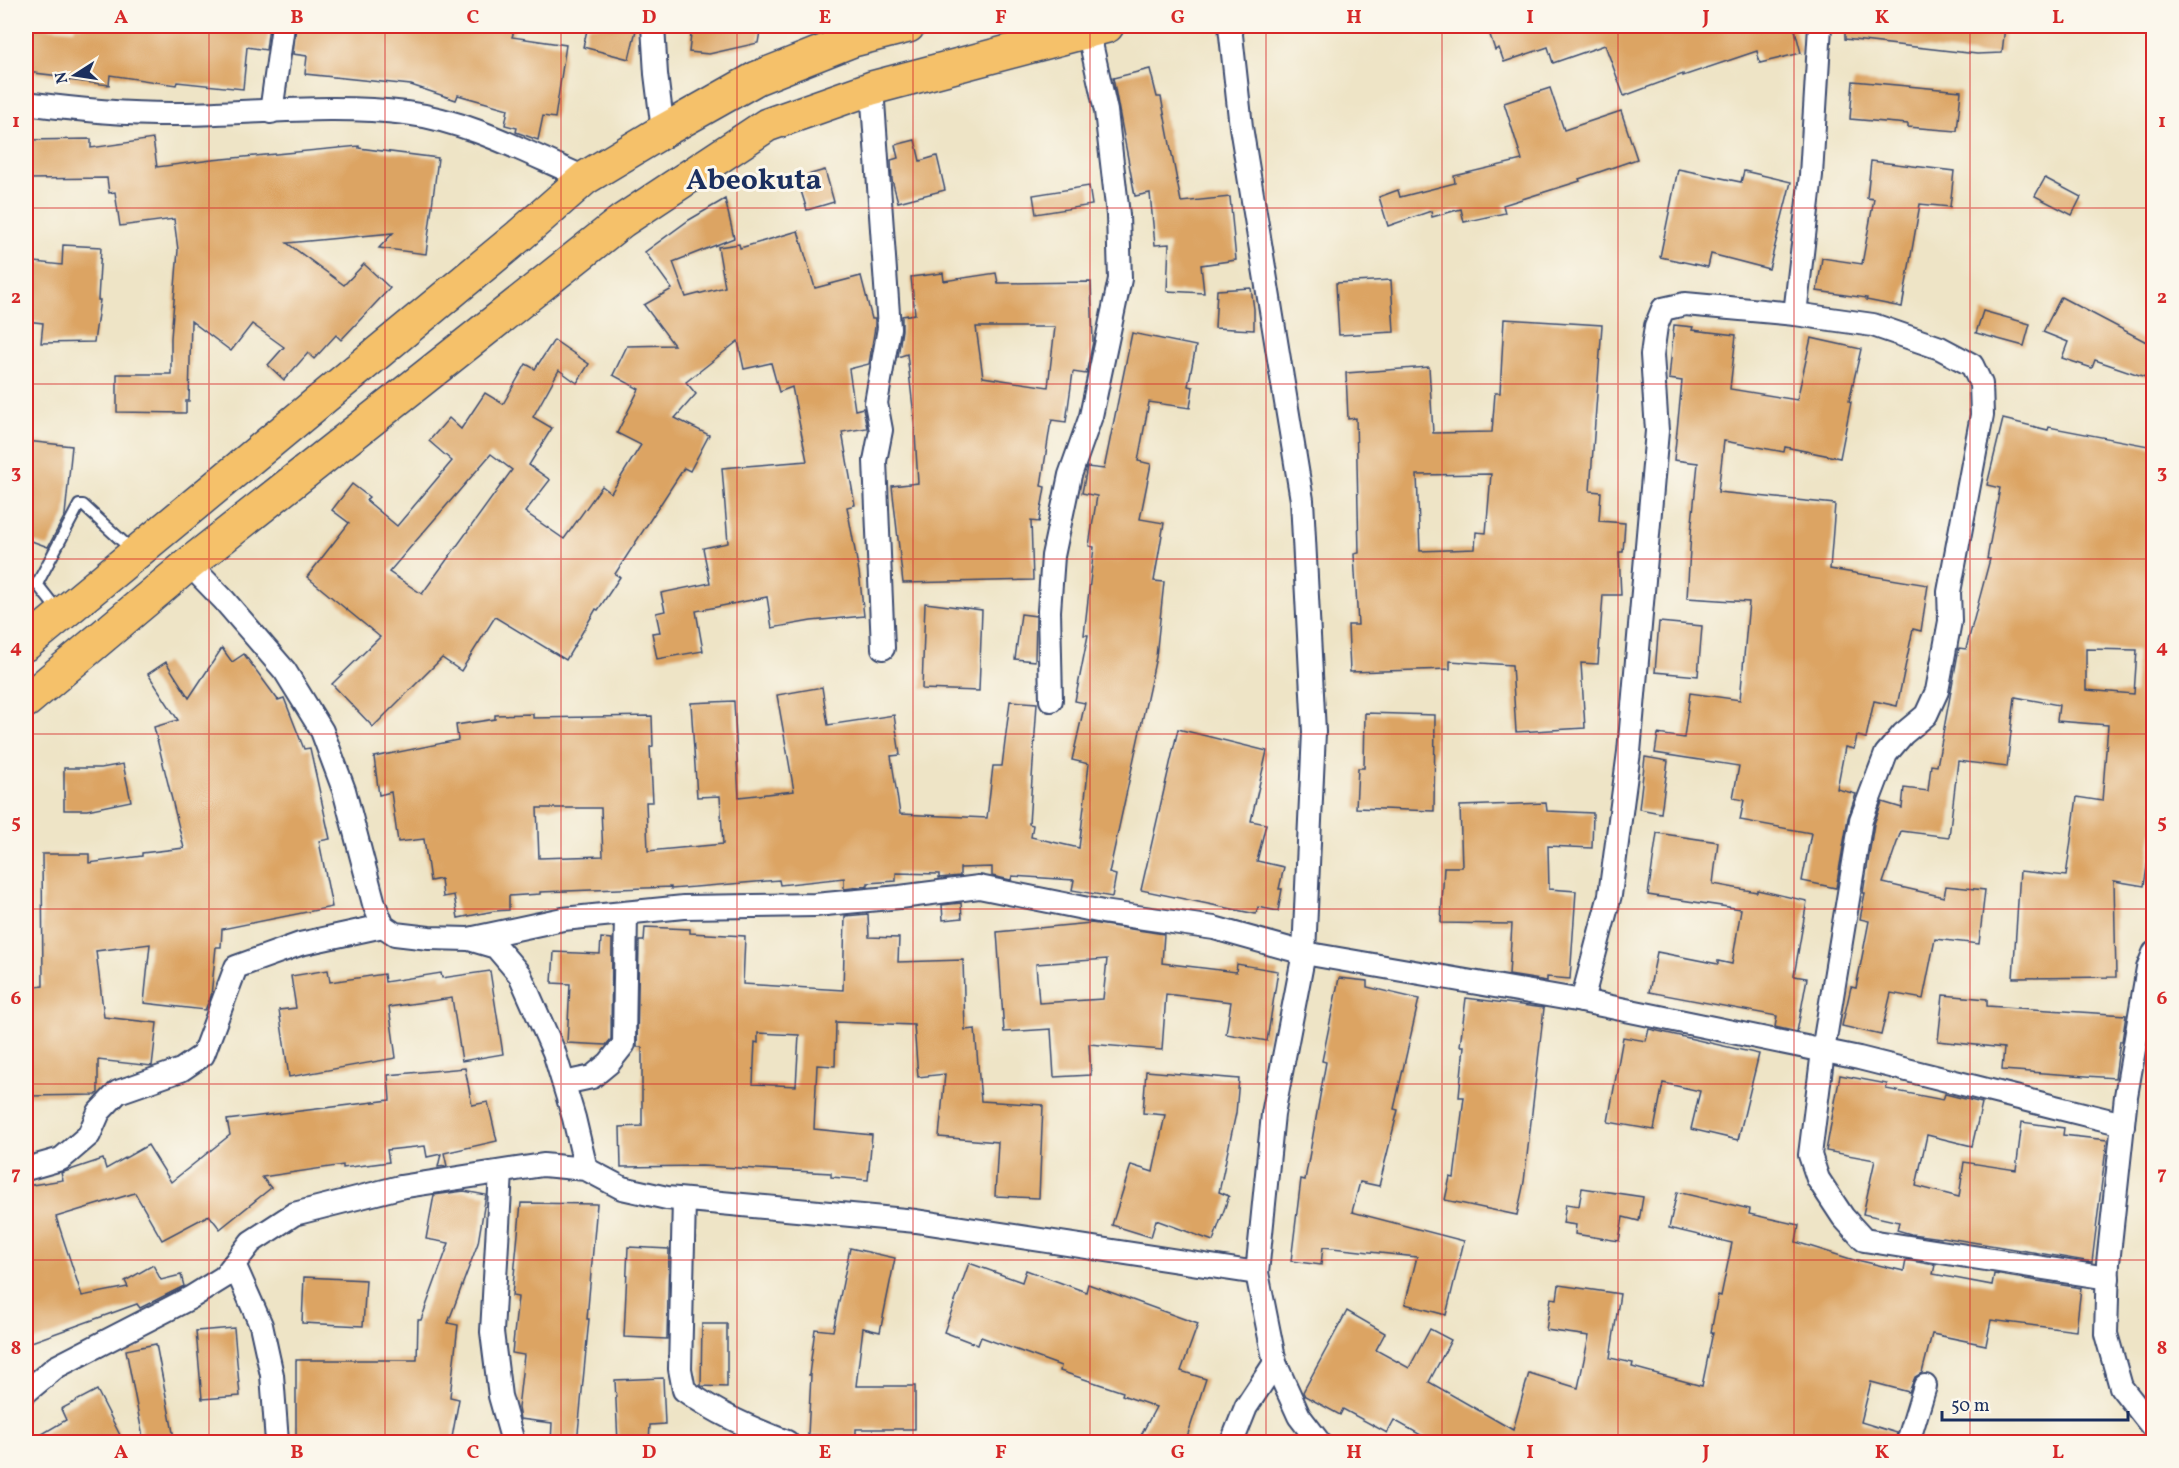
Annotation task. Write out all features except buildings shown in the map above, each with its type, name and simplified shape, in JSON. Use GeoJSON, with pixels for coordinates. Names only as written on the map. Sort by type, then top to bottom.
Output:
{"type":"FeatureCollection","features":[{"type":"Feature","properties":{"kind":"highway"},"geometry":{"type":"LineString","coordinates":[[26,644],[519,237],[585,178],[757,78],[854,33],[908,26]]}},
{"type":"Feature","properties":{"kind":"highway"},"geometry":{"type":"LineString","coordinates":[[26,701],[189,564],[622,220],[767,125],[872,88],[1097,28]]}},
{"type":"Feature","properties":{"kind":"street"},"geometry":{"type":"LineString","coordinates":[[271,112],[283,26]]}},
{"type":"Feature","properties":{"kind":"street"},"geometry":{"type":"LineString","coordinates":[[653,26],[663,131]]}},
{"type":"Feature","properties":{"kind":"street"},"geometry":{"type":"LineString","coordinates":[[1230,26],[1241,127],[1302,500],[1314,732],[1304,953],[1273,1114],[1257,1274],[1275,1363],[1299,1416],[1319,1443]]}},
{"type":"Feature","properties":{"kind":"street"},"geometry":{"type":"LineString","coordinates":[[1795,314],[1811,175],[1820,26]]}},
{"type":"Feature","properties":{"kind":"street"},"geometry":{"type":"LineString","coordinates":[[1051,700],[1049,611],[1053,556],[1070,475],[1091,416],[1120,279],[1118,215],[1097,28]]}},
{"type":"Feature","properties":{"kind":"street"},"geometry":{"type":"LineString","coordinates":[[872,88],[889,328],[876,403],[882,430],[875,461],[883,648]]}},
{"type":"Feature","properties":{"kind":"street"},"geometry":{"type":"LineString","coordinates":[[26,103],[98,112],[182,115],[352,110],[407,113],[464,126],[585,178]]}},
{"type":"Feature","properties":{"kind":"street"},"geometry":{"type":"LineString","coordinates":[[1582,1001],[1610,895],[1629,752],[1657,431],[1652,355],[1656,326],[1663,309],[1685,304],[1795,314],[1873,326],[1940,348],[1972,365],[1981,384],[1982,415],[1949,592],[1950,621],[1937,691],[1926,715],[1903,734],[1886,754],[1861,820],[1823,1051],[1810,1155],[1818,1179],[1843,1217],[1864,1240],[2108,1278]]}},
{"type":"Feature","properties":{"kind":"street"},"geometry":{"type":"LineString","coordinates":[[189,564],[224,600],[285,671],[322,731],[344,790],[374,904],[383,926],[395,934],[469,939],[563,919],[684,907],[815,905],[980,887],[1103,912],[1214,928],[1304,953],[1582,1001],[1957,1081],[2123,1124]]}},
{"type":"Feature","properties":{"kind":"street"},"geometry":{"type":"LineString","coordinates":[[564,1083],[592,1077],[609,1063],[624,1044],[626,913]]}},
{"type":"Feature","properties":{"kind":"street"},"geometry":{"type":"LineString","coordinates":[[26,1169],[61,1159],[89,1135],[99,1112],[118,1092],[181,1070],[203,1055],[236,967],[300,944],[383,926]]}},
{"type":"Feature","properties":{"kind":"street"},"geometry":{"type":"LineString","coordinates":[[469,939],[496,947],[520,975],[555,1052],[586,1169]]}},
{"type":"Feature","properties":{"kind":"street"},"geometry":{"type":"LineString","coordinates":[[2154,952],[2146,979],[2126,1096],[2108,1278],[2106,1334],[2121,1387],[2154,1429]]}},
{"type":"Feature","properties":{"kind":"street"},"geometry":{"type":"LineString","coordinates":[[26,1389],[56,1366],[190,1298],[224,1277],[251,1242],[294,1215],[400,1187],[543,1165],[586,1169],[622,1188],[667,1198],[916,1221],[1257,1274]]}},
{"type":"Feature","properties":{"kind":"street"},"geometry":{"type":"LineString","coordinates":[[501,1172],[492,1332],[500,1396],[513,1443]]}},
{"type":"Feature","properties":{"kind":"street"},"geometry":{"type":"LineString","coordinates":[[684,1200],[680,1369],[684,1390],[706,1406],[749,1428],[787,1443]]}},
{"type":"Feature","properties":{"kind":"street"},"geometry":{"type":"LineString","coordinates":[[234,1264],[261,1325],[272,1375],[277,1443]]}},
{"type":"Feature","properties":{"kind":"street"},"geometry":{"type":"LineString","coordinates":[[1232,1443],[1246,1407],[1275,1363]]}},
{"type":"Feature","properties":{"kind":"street"},"geometry":{"type":"LineString","coordinates":[[1908,1443],[1925,1386]]}},
{"type":"Feature","properties":{"kind":"lane"},"geometry":{"type":"LineString","coordinates":[[61,615],[37,584],[79,505],[83,505],[135,552]]}},
{"type":"Feature","properties":{"kind":"district","name":"Abeokuta"},"geometry":{"type":"Point","coordinates":[754,181]}}]}
